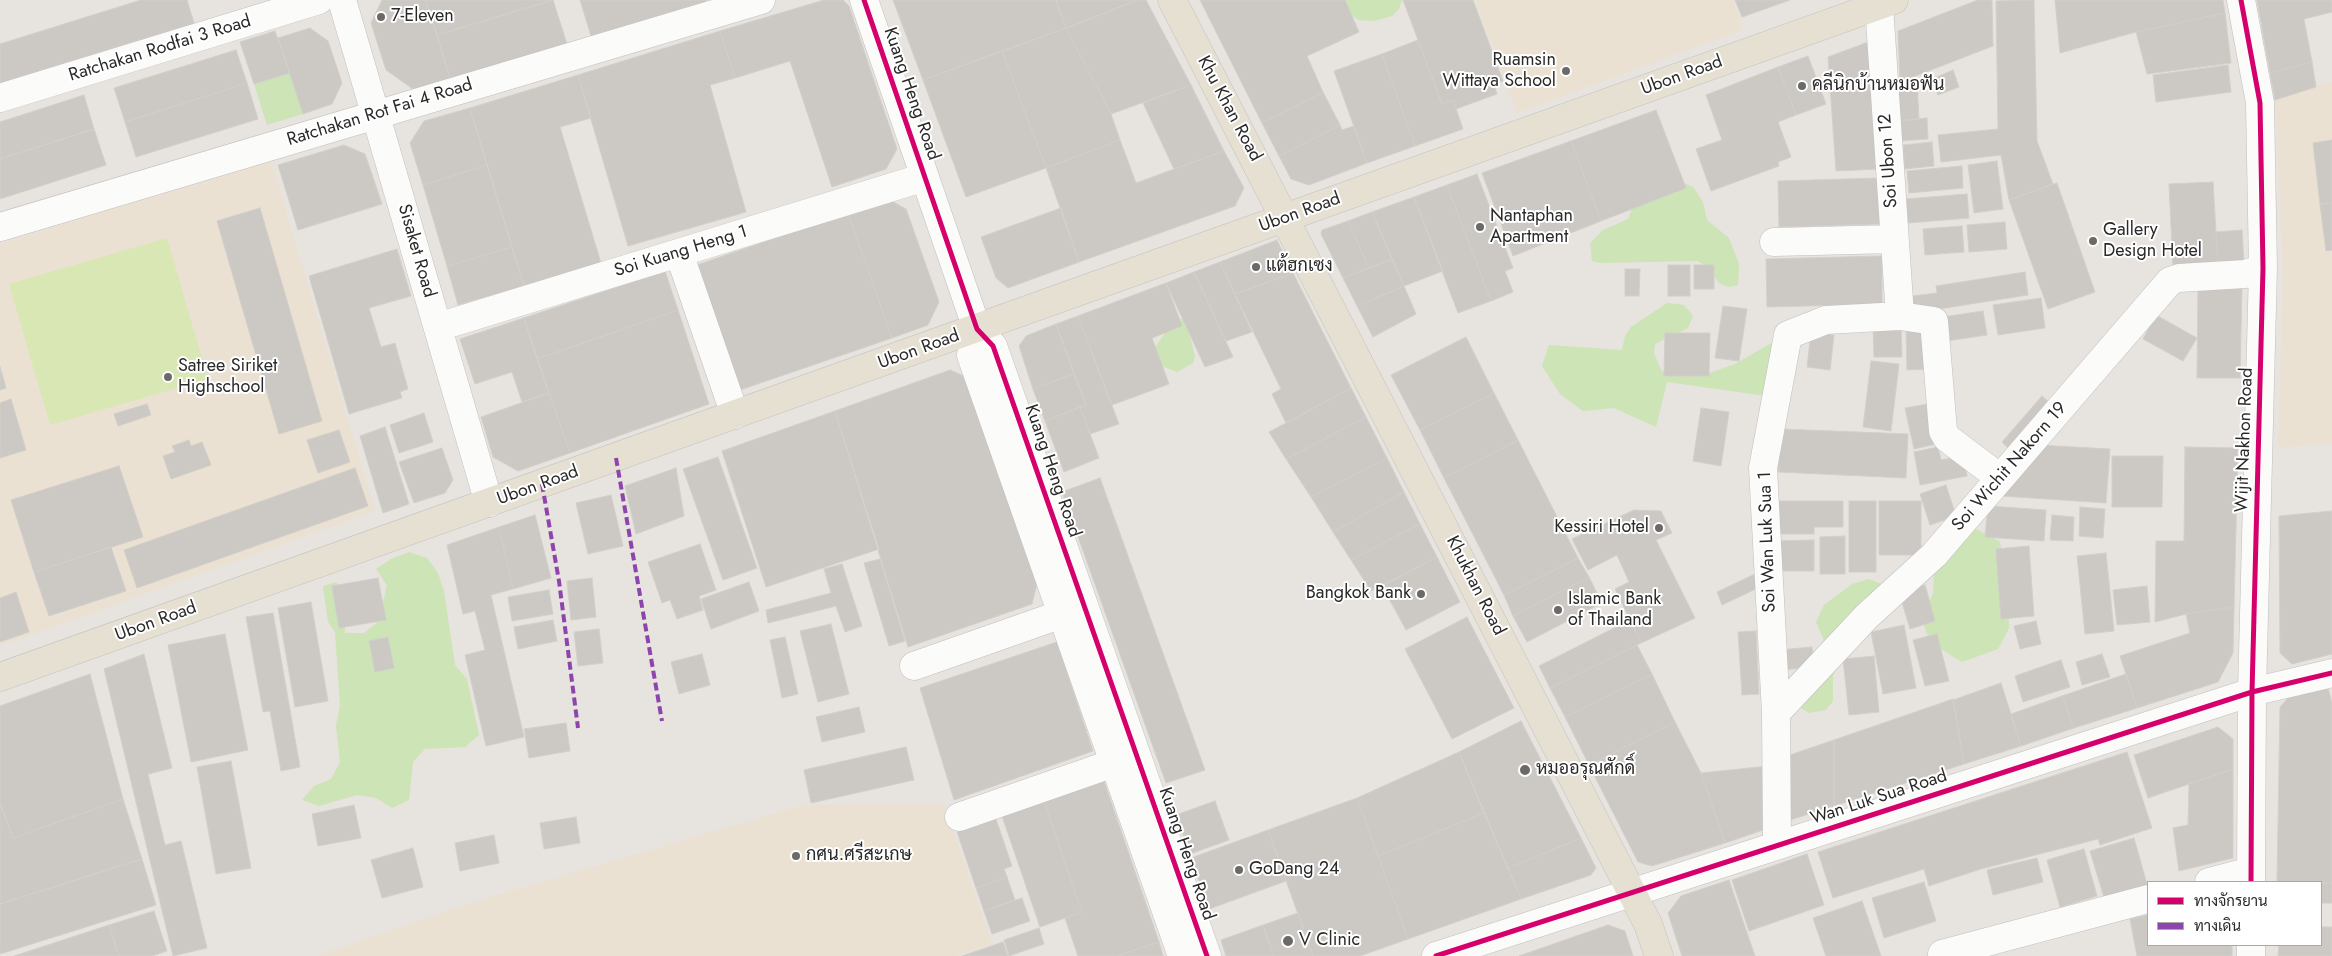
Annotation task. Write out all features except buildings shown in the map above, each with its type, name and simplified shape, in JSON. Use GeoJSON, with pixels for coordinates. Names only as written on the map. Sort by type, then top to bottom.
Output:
{"type":"FeatureCollection","features":[{"type":"Feature","properties":{"kind":"main road","name":"Khu Khan Road"},"geometry":{"type":"LineString","coordinates":[[1172,0],[1286,219]]}},
{"type":"Feature","properties":{"kind":"main road","name":"Ubon Road"},"geometry":{"type":"LineString","coordinates":[[0,677],[1886,3]]}},
{"type":"Feature","properties":{"kind":"main road","name":"Khukhan Road"},"geometry":{"type":"LineString","coordinates":[[1286,219],[1648,924],[1659,956]]}},
{"type":"Feature","properties":{"kind":"street","name":"Ratchakan Rodfai 3 Road"},"geometry":{"type":"LineString","coordinates":[[0,98],[319,0]]}},
{"type":"Feature","properties":{"kind":"street","name":"Sisaket Road"},"geometry":{"type":"LineString","coordinates":[[342,0],[489,503]]}},
{"type":"Feature","properties":{"kind":"street","name":"Ratchakan Rot Fai 4 Road"},"geometry":{"type":"LineString","coordinates":[[0,227],[760,0]]}},
{"type":"Feature","properties":{"kind":"street","name":"Kuang Heng Road"},"geometry":{"type":"LineString","coordinates":[[864,0],[977,329],[993,346],[1207,956]]}},
{"type":"Feature","properties":{"kind":"street","name":"Wijit Nakhon Road"},"geometry":{"type":"LineString","coordinates":[[2241,0],[2260,103],[2263,268],[2252,692],[2251,877]]}},
{"type":"Feature","properties":{"kind":"street","name":"Soi Ubon 12"},"geometry":{"type":"LineString","coordinates":[[1886,3],[1894,239],[1900,316]]}},
{"type":"Feature","properties":{"kind":"street","name":"Soi Kuang Heng 1"},"geometry":{"type":"LineString","coordinates":[[438,327],[925,177]]}},
{"type":"Feature","properties":{"kind":"street"},"geometry":{"type":"LineString","coordinates":[[1774,242],[1894,239]]}},
{"type":"Feature","properties":{"kind":"street"},"geometry":{"type":"LineString","coordinates":[[679,253],[735,415]]}},
{"type":"Feature","properties":{"kind":"street","name":"Soi Wichit Nakorn 19"},"geometry":{"type":"LineString","coordinates":[[1776,713],[1867,616],[1934,555],[2170,281],[2179,278],[2245,274],[2263,268]]}},
{"type":"Feature","properties":{"kind":"street","name":"Soi Wan Luk Sua 1"},"geometry":{"type":"LineString","coordinates":[[1777,845],[1776,713],[1763,468],[1788,335],[1826,320],[1900,316],[1934,321],[1943,432],[1947,438],[2000,478]]}},
{"type":"Feature","properties":{"kind":"street"},"geometry":{"type":"LineString","coordinates":[[977,329],[971,355],[1182,956]]}},
{"type":"Feature","properties":{"kind":"street"},"geometry":{"type":"LineString","coordinates":[[914,666],[1062,614]]}},
{"type":"Feature","properties":{"kind":"street","name":"Wan Luk Sua Road"},"geometry":{"type":"LineString","coordinates":[[1436,956],[1631,891],[2252,692],[2332,673]]}},
{"type":"Feature","properties":{"kind":"street"},"geometry":{"type":"LineString","coordinates":[[959,817],[1114,763]]}},
{"type":"Feature","properties":{"kind":"street"},"geometry":{"type":"LineString","coordinates":[[2217,881],[2251,877]]}},
{"type":"Feature","properties":{"kind":"street"},"geometry":{"type":"LineString","coordinates":[[1942,954],[2147,899]]}},
{"type":"Feature","properties":{"kind":"shaded area","name":"Ruamsin Wittaya School"},"geometry":{"type":"Polygon","coordinates":[[[1475,0],[1733,0],[1744,29],[1517,113],[1475,0]]]}},
{"type":"Feature","properties":{"kind":"shaded area"},"geometry":{"type":"Polygon","coordinates":[[[2332,82],[2332,443],[2278,448],[2283,273],[2275,100],[2332,82]]]}},
{"type":"Feature","properties":{"kind":"shaded area","name":"Satree Siriket Highschool"},"geometry":{"type":"Polygon","coordinates":[[[271,160],[375,511],[0,646],[0,243],[271,160]]]}},
{"type":"Feature","properties":{"kind":"shaded area","name":"กศน.ศรีสะเกษ"},"geometry":{"type":"Polygon","coordinates":[[[944,804],[992,944],[956,956],[318,956],[460,906],[803,805],[944,804]]]}},
{"type":"Feature","properties":{"kind":"green space"},"geometry":{"type":"Polygon","coordinates":[[[1331,0],[1402,0],[1399,9],[1392,16],[1374,21],[1359,20],[1331,3],[1331,0]]]}},
{"type":"Feature","properties":{"kind":"green space"},"geometry":{"type":"Polygon","coordinates":[[[290,73],[303,114],[267,125],[254,84],[290,73]]]}},
{"type":"Feature","properties":{"kind":"green space"},"geometry":{"type":"Polygon","coordinates":[[[1668,175],[1693,187],[1703,202],[1707,220],[1729,238],[1739,264],[1738,285],[1728,287],[1719,283],[1707,267],[1698,261],[1599,263],[1592,261],[1590,243],[1603,230],[1628,219],[1635,201],[1668,175]]]}},
{"type":"Feature","properties":{"kind":"green space"},"geometry":{"type":"Polygon","coordinates":[[[167,238],[208,379],[50,425],[9,284],[167,238]]]}},
{"type":"Feature","properties":{"kind":"green space"},"geometry":{"type":"Polygon","coordinates":[[[1667,303],[1684,305],[1693,316],[1688,328],[1655,344],[1654,353],[1661,370],[1669,375],[1709,373],[1735,364],[1775,341],[1766,396],[1667,382],[1656,427],[1614,408],[1583,411],[1560,394],[1542,366],[1549,345],[1622,350],[1625,336],[1631,327],[1667,303]]]}},
{"type":"Feature","properties":{"kind":"green space"},"geometry":{"type":"Polygon","coordinates":[[[1186,318],[1195,357],[1193,363],[1177,372],[1155,363],[1153,350],[1174,320],[1186,318]]]}},
{"type":"Feature","properties":{"kind":"green space"},"geometry":{"type":"Polygon","coordinates":[[[1974,528],[1999,541],[2007,563],[2009,628],[1998,649],[1962,662],[1930,642],[1922,620],[1933,593],[1934,574],[1958,537],[1974,528]]]}},
{"type":"Feature","properties":{"kind":"green space"},"geometry":{"type":"Polygon","coordinates":[[[409,552],[427,558],[438,573],[444,591],[455,665],[467,679],[479,735],[465,747],[425,749],[413,762],[409,800],[392,808],[376,798],[357,795],[319,806],[302,800],[314,786],[331,779],[340,762],[336,725],[340,706],[335,632],[328,622],[323,586],[337,582],[345,614],[345,633],[364,633],[379,621],[387,585],[376,569],[391,559],[409,552]]]}},
{"type":"Feature","properties":{"kind":"green space"},"geometry":{"type":"Polygon","coordinates":[[[1869,579],[1887,586],[1840,657],[1833,675],[1833,701],[1826,710],[1809,713],[1798,706],[1825,643],[1816,622],[1824,605],[1852,584],[1869,579]]]}},
{"type":"Feature","properties":{"kind":"marked path"},"geometry":{"type":"LineString","coordinates":[[616,458],[662,721]]}},
{"type":"Feature","properties":{"kind":"marked path"},"geometry":{"type":"LineString","coordinates":[[542,484],[559,581],[578,728]]}},
{"type":"Feature","properties":{"kind":"cycle path"},"geometry":{"type":"LineString","coordinates":[[864,0],[977,329],[993,346],[1207,956]]}},
{"type":"Feature","properties":{"kind":"cycle path"},"geometry":{"type":"LineString","coordinates":[[2241,0],[2260,103],[2263,268],[2252,692],[2251,881]]}},
{"type":"Feature","properties":{"kind":"cycle path"},"geometry":{"type":"LineString","coordinates":[[1436,956],[2252,692],[2332,673]]}},
{"type":"Feature","properties":{"kind":"place","name":"7-Eleven"},"geometry":{"type":"Point","coordinates":[381,17]}},
{"type":"Feature","properties":{"kind":"place","name":"Ruamsin Wittaya School"},"geometry":{"type":"Point","coordinates":[1566,71]}},
{"type":"Feature","properties":{"kind":"place","name":"คลีนิกบ้านหมอฟัน"},"geometry":{"type":"Point","coordinates":[1802,86]}},
{"type":"Feature","properties":{"kind":"place","name":"Nantaphan Apartment"},"geometry":{"type":"Point","coordinates":[1480,227]}},
{"type":"Feature","properties":{"kind":"place","name":"Gallery Design Hotel"},"geometry":{"type":"Point","coordinates":[2093,241]}},
{"type":"Feature","properties":{"kind":"place","name":"แต้ฮกเซง"},"geometry":{"type":"Point","coordinates":[1256,267]}},
{"type":"Feature","properties":{"kind":"place","name":"Satree Siriket Highschool"},"geometry":{"type":"Point","coordinates":[168,377]}},
{"type":"Feature","properties":{"kind":"place","name":"Kessiri Hotel"},"geometry":{"type":"Point","coordinates":[1659,528]}},
{"type":"Feature","properties":{"kind":"place","name":"Bangkok Bank"},"geometry":{"type":"Point","coordinates":[1421,594]}},
{"type":"Feature","properties":{"kind":"place","name":"Islamic Bank of Thailand"},"geometry":{"type":"Point","coordinates":[1558,610]}},
{"type":"Feature","properties":{"kind":"place","name":"หมออรุณศักดิ์"},"geometry":{"type":"Point","coordinates":[1525,770]}},
{"type":"Feature","properties":{"kind":"place","name":"กศน.ศรีสะเกษ"},"geometry":{"type":"Point","coordinates":[796,856]}},
{"type":"Feature","properties":{"kind":"place","name":"GoDang 24"},"geometry":{"type":"Point","coordinates":[1239,870]}},
{"type":"Feature","properties":{"kind":"place","name":"V Clinic"},"geometry":{"type":"Point","coordinates":[1288,941]}}]}
